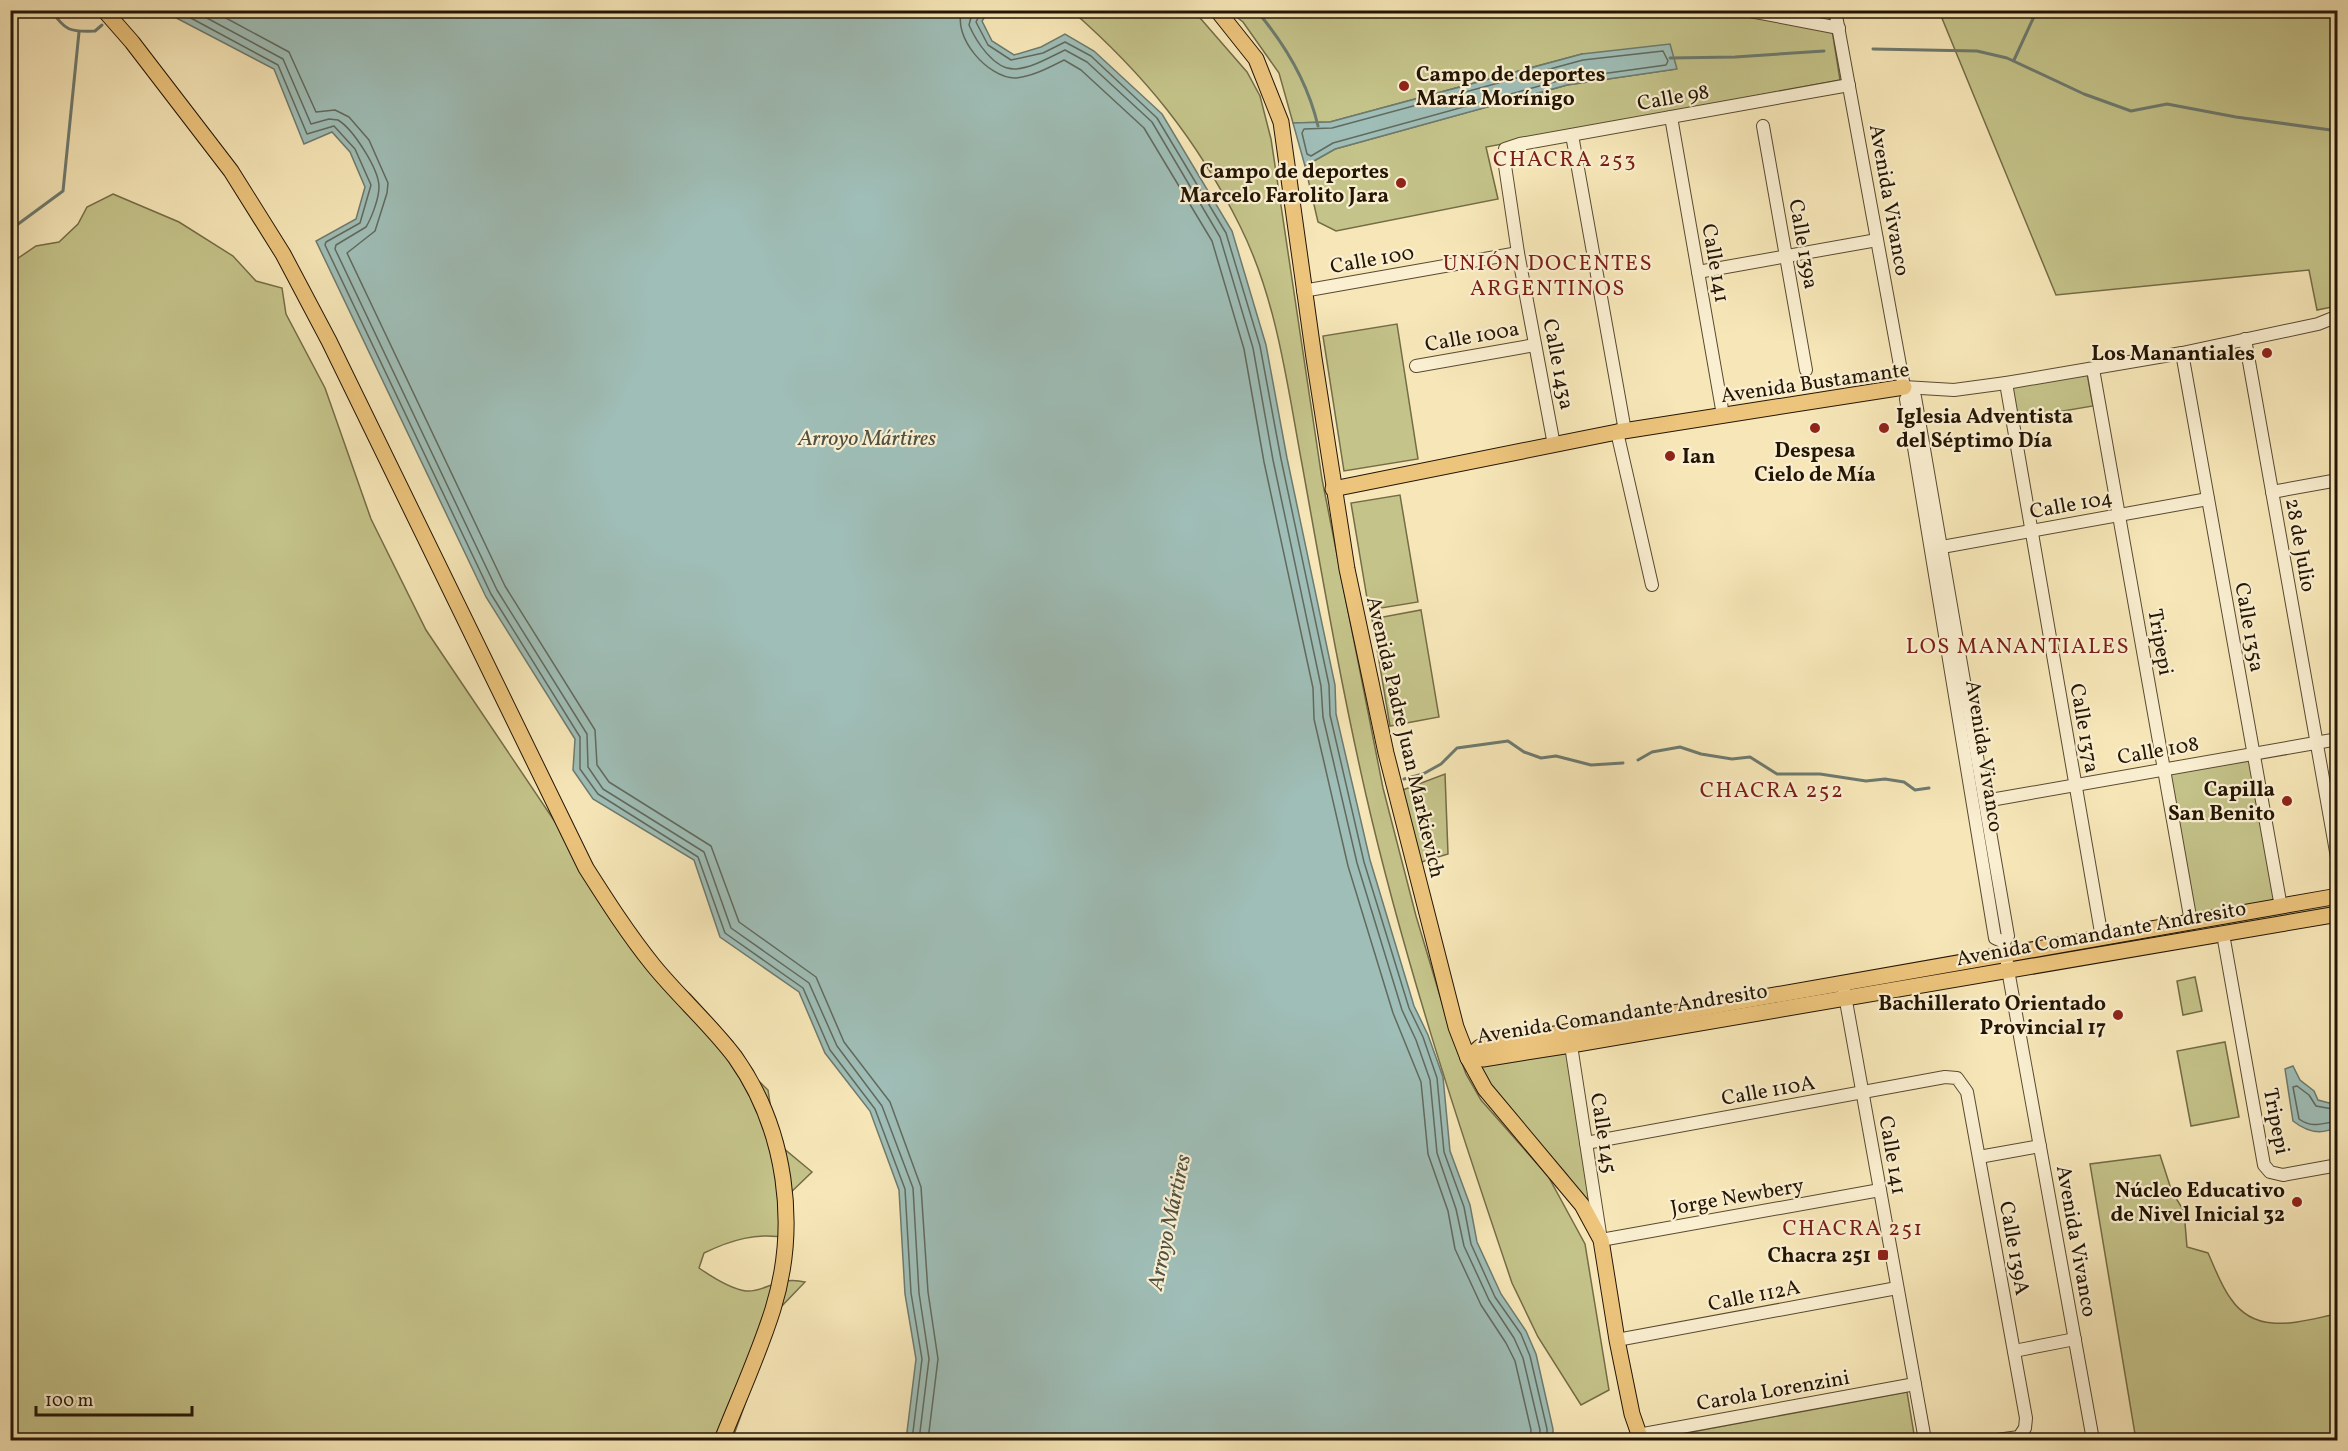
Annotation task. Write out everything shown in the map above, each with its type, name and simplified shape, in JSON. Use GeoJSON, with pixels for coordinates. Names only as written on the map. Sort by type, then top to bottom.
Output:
{"type":"FeatureCollection","features":[{"type":"Feature","properties":{"kind":"main road"},"geometry":{"type":"LineString","coordinates":[[104,10],[132,42],[218,152],[283,254],[329,341],[586,868],[614,912],[654,966],[706,1022],[735,1058],[759,1098],[776,1142],[786,1197],[787,1238],[773,1309],[722,1440]]}},
{"type":"Feature","properties":{"kind":"main road","name":"Avenida Padre Juan Markievich"},"geometry":{"type":"LineString","coordinates":[[1217,10],[1256,60],[1281,122],[1333,489],[1386,753],[1453,1016],[1468,1058],[1485,1089],[1582,1205],[1601,1240],[1617,1340],[1640,1438]]}},
{"type":"Feature","properties":{"kind":"main road","name":"Avenida Bustamante"},"geometry":{"type":"LineString","coordinates":[[1333,489],[1621,432],[1724,415],[1907,391]]}},
{"type":"Feature","properties":{"kind":"main road","name":"Avenida Comandante Andresito"},"geometry":{"type":"LineString","coordinates":[[1468,1058],[1483,1059],[1570,1038],[1844,991],[2006,956],[2337,896]]}},
{"type":"Feature","properties":{"kind":"main road","name":"Avenida Comandante Andresito"},"geometry":{"type":"LineString","coordinates":[[2006,956],[2223,934],[2337,914]]}},
{"type":"Feature","properties":{"kind":"street"},"geometry":{"type":"LineString","coordinates":[[1744,10],[1839,28]]}},
{"type":"Feature","properties":{"kind":"street","name":"Avenida Vivanco"},"geometry":{"type":"LineString","coordinates":[[1835,10],[1907,391],[1906,399],[1995,938],[2006,956]]}},
{"type":"Feature","properties":{"kind":"street","name":"Calle 98"},"geometry":{"type":"LineString","coordinates":[[1505,149],[1849,85]]}},
{"type":"Feature","properties":{"kind":"street","name":"Calle 141"},"geometry":{"type":"LineString","coordinates":[[1671,117],[1724,415]]}},
{"type":"Feature","properties":{"kind":"street","name":"Calle 139a"},"geometry":{"type":"LineString","coordinates":[[1763,126],[1806,370]]}},
{"type":"Feature","properties":{"kind":"street"},"geometry":{"type":"LineString","coordinates":[[1572,135],[1621,432],[1652,585]]}},
{"type":"Feature","properties":{"kind":"street","name":"Calle 143a"},"geometry":{"type":"LineString","coordinates":[[1505,149],[1504,159],[1518,253],[1554,445]]}},
{"type":"Feature","properties":{"kind":"street"},"geometry":{"type":"LineString","coordinates":[[1698,272],[1877,240]]}},
{"type":"Feature","properties":{"kind":"street","name":"Calle 100"},"geometry":{"type":"LineString","coordinates":[[1304,291],[1518,253]]}},
{"type":"Feature","properties":{"kind":"street","name":"Avenida Bustamante"},"geometry":{"type":"LineString","coordinates":[[1907,391],[1954,390],[2093,369],[2318,324],[2337,316]]}},
{"type":"Feature","properties":{"kind":"street","name":"28 de Julio"},"geometry":{"type":"LineString","coordinates":[[2245,339],[2337,863]]}},
{"type":"Feature","properties":{"kind":"street","name":"Calle 100a"},"geometry":{"type":"LineString","coordinates":[[1416,366],[1535,345]]}},
{"type":"Feature","properties":{"kind":"street","name":"Calle 135a"},"geometry":{"type":"LineString","coordinates":[[2182,353],[2280,907]]}},
{"type":"Feature","properties":{"kind":"street","name":"Tripepi"},"geometry":{"type":"LineString","coordinates":[[2093,369],[2191,922]]}},
{"type":"Feature","properties":{"kind":"street","name":"Calle 137a"},"geometry":{"type":"LineString","coordinates":[[2006,383],[2102,938]]}},
{"type":"Feature","properties":{"kind":"street","name":"Avenida Vivanco"},"geometry":{"type":"LineString","coordinates":[[1907,391],[1915,397],[2008,936],[2006,956],[2093,1440]]}},
{"type":"Feature","properties":{"kind":"street"},"geometry":{"type":"LineString","coordinates":[[2272,492],[2337,480]]}},
{"type":"Feature","properties":{"kind":"street","name":"Calle 104"},"geometry":{"type":"LineString","coordinates":[[1941,547],[2208,500]]}},
{"type":"Feature","properties":{"kind":"street","name":"Calle 108"},"geometry":{"type":"LineString","coordinates":[[1985,801],[2337,739]]}},
{"type":"Feature","properties":{"kind":"street","name":"Tripepi"},"geometry":{"type":"LineString","coordinates":[[2223,934],[2265,1165],[2270,1172],[2283,1175],[2337,1165]]}},
{"type":"Feature","properties":{"kind":"street","name":"Calle 141"},"geometry":{"type":"LineString","coordinates":[[1844,991],[1925,1440]]}},
{"type":"Feature","properties":{"kind":"street","name":"Calle 145"},"geometry":{"type":"LineString","coordinates":[[1570,1038],[1601,1240]]}},
{"type":"Feature","properties":{"kind":"street","name":"Calle 110A"},"geometry":{"type":"LineString","coordinates":[[1586,1143],[1945,1077],[1957,1078]]}},
{"type":"Feature","properties":{"kind":"street","name":"Calle 139A"},"geometry":{"type":"LineString","coordinates":[[1957,1078],[1967,1092],[2026,1418],[2025,1428],[2019,1437],[1997,1440]]}},
{"type":"Feature","properties":{"kind":"street"},"geometry":{"type":"LineString","coordinates":[[1979,1157],[2040,1146]]}},
{"type":"Feature","properties":{"kind":"street","name":"Jorge Newbery"},"geometry":{"type":"LineString","coordinates":[[1601,1240],[1880,1190]]}},
{"type":"Feature","properties":{"kind":"street","name":"Calle 112A"},"geometry":{"type":"LineString","coordinates":[[1617,1340],[1898,1288]]}},
{"type":"Feature","properties":{"kind":"street"},"geometry":{"type":"LineString","coordinates":[[2014,1351],[2075,1340]]}},
{"type":"Feature","properties":{"kind":"street","name":"Carola Lorenzini"},"geometry":{"type":"LineString","coordinates":[[1640,1438],[1915,1384]]}},
{"type":"Feature","properties":{"kind":"shaded area"},"geometry":{"type":"Polygon","coordinates":[[[1072,11],[1194,11],[1247,72],[1260,96],[1271,139],[1322,479],[1383,788],[1416,916],[1451,1033],[1466,1074],[1481,1100],[1548,1176],[1585,1244],[1609,1390],[1581,1405],[1538,1337],[1512,1283],[1452,1102],[1397,918],[1366,795],[1340,672],[1279,343],[1253,254],[1223,194],[1187,136],[1123,59],[1072,11]]]}},
{"type":"Feature","properties":{"kind":"shaded area"},"geometry":{"type":"Polygon","coordinates":[[[1229,11],[1715,11],[1832,30],[1840,80],[1486,147],[1498,199],[1336,231],[1318,222],[1305,166],[1335,149],[1567,85],[1676,69],[1582,54],[1330,122],[1293,123],[1279,73],[1243,22],[1229,11]]]}},
{"type":"Feature","properties":{"kind":"shaded area"},"geometry":{"type":"Polygon","coordinates":[[[1939,11],[2337,11],[2337,306],[2317,310],[2309,270],[2056,295],[1939,11]]]}},
{"type":"Feature","properties":{"kind":"shaded area"},"geometry":{"type":"Polygon","coordinates":[[[113,194],[179,222],[233,256],[256,281],[282,288],[286,314],[325,388],[371,519],[426,630],[586,868],[637,932],[654,966],[690,994],[733,1042],[735,1058],[768,1090],[776,1142],[812,1172],[786,1197],[787,1238],[765,1236],[744,1238],[724,1244],[704,1253],[699,1268],[715,1279],[746,1291],[753,1291],[779,1282],[795,1280],[805,1282],[780,1308],[732,1440],[11,1440],[11,263],[36,246],[59,242],[78,224],[87,207],[113,194]]]}},
{"type":"Feature","properties":{"kind":"shaded area"},"geometry":{"type":"Polygon","coordinates":[[[1397,324],[1418,459],[1344,471],[1323,336],[1397,324]]]}},
{"type":"Feature","properties":{"kind":"shaded area"},"geometry":{"type":"Polygon","coordinates":[[[2087,373],[2093,406],[2016,419],[2010,386],[2087,373]]]}},
{"type":"Feature","properties":{"kind":"shaded area"},"geometry":{"type":"Polygon","coordinates":[[[1400,495],[1418,602],[1369,610],[1351,503],[1400,495]]]}},
{"type":"Feature","properties":{"kind":"shaded area"},"geometry":{"type":"Polygon","coordinates":[[[1421,610],[1439,717],[1390,726],[1372,619],[1421,610]]]}},
{"type":"Feature","properties":{"kind":"shaded area"},"geometry":{"type":"Polygon","coordinates":[[[2251,759],[2278,903],[2194,917],[2168,774],[2251,759]]]}},
{"type":"Feature","properties":{"kind":"shaded area"},"geometry":{"type":"Polygon","coordinates":[[[1445,774],[1448,854],[1415,864],[1400,791],[1445,774]]]}},
{"type":"Feature","properties":{"kind":"shaded area"},"geometry":{"type":"Polygon","coordinates":[[[2333,904],[2334,909],[2035,957],[2035,956],[2333,904]]]}},
{"type":"Feature","properties":{"kind":"shaded area"},"geometry":{"type":"Polygon","coordinates":[[[2195,977],[2202,1011],[2183,1015],[2177,981],[2195,977]]]}},
{"type":"Feature","properties":{"kind":"shaded area"},"geometry":{"type":"Polygon","coordinates":[[[2225,1042],[2239,1117],[2191,1126],[2177,1051],[2225,1042]]]}},
{"type":"Feature","properties":{"kind":"shaded area"},"geometry":{"type":"Polygon","coordinates":[[[1568,1052],[1594,1218],[1567,1175],[1489,1084],[1481,1066],[1568,1052]]]}},
{"type":"Feature","properties":{"kind":"shaded area"},"geometry":{"type":"Polygon","coordinates":[[[2160,1155],[2172,1192],[2184,1211],[2187,1247],[2208,1253],[2224,1288],[2242,1311],[2253,1318],[2280,1323],[2337,1314],[2337,1440],[2136,1440],[2090,1164],[2160,1155]]]}},
{"type":"Feature","properties":{"kind":"shaded area"},"geometry":{"type":"Polygon","coordinates":[[[1907,1392],[1915,1440],[1654,1439],[1907,1392]]]}},
{"type":"Feature","properties":{"kind":"water","name":"Arroyo Mártires"},"geometry":{"type":"Polygon","coordinates":[[[163,11],[989,11],[982,21],[992,41],[1014,55],[1041,47],[1065,34],[1094,51],[1162,114],[1232,231],[1266,345],[1287,458],[1335,685],[1336,714],[1370,860],[1414,1006],[1428,1035],[1443,1077],[1450,1151],[1470,1205],[1477,1242],[1501,1294],[1526,1331],[1536,1354],[1553,1429],[1553,1440],[906,1440],[916,1359],[905,1294],[899,1190],[870,1111],[825,1053],[799,992],[720,937],[694,860],[593,799],[573,770],[575,739],[486,597],[316,241],[356,219],[365,187],[350,152],[332,132],[304,144],[274,69],[163,11]]]}},
{"type":"Feature","properties":{"kind":"water"},"geometry":{"type":"Polygon","coordinates":[[[1670,44],[1677,69],[1567,85],[1335,149],[1305,166],[1293,123],[1330,122],[1582,54],[1670,44]]]}},
{"type":"Feature","properties":{"kind":"water"},"geometry":{"type":"Polygon","coordinates":[[[2293,1066],[2300,1080],[2314,1091],[2318,1100],[2337,1105],[2337,1126],[2320,1132],[2304,1128],[2293,1121],[2285,1069],[2293,1066]]]}},
{"type":"Feature","properties":{"kind":"waterway"},"geometry":{"type":"LineString","coordinates":[[51,10],[69,29],[95,31],[102,25]]}},
{"type":"Feature","properties":{"kind":"waterway"},"geometry":{"type":"LineString","coordinates":[[1256,10],[1277,36],[1302,79],[1318,126]]}},
{"type":"Feature","properties":{"kind":"waterway"},"geometry":{"type":"LineString","coordinates":[[2014,60],[2037,10]]}},
{"type":"Feature","properties":{"kind":"waterway"},"geometry":{"type":"LineString","coordinates":[[10,230],[63,191],[79,32]]}},
{"type":"Feature","properties":{"kind":"waterway"},"geometry":{"type":"LineString","coordinates":[[1873,49],[1977,51],[2007,58],[2084,94],[2131,111],[2167,104],[2236,117],[2338,131]]}},
{"type":"Feature","properties":{"kind":"waterway"},"geometry":{"type":"LineString","coordinates":[[1670,58],[1735,57],[1824,51]]}},
{"type":"Feature","properties":{"kind":"waterway"},"geometry":{"type":"LineString","coordinates":[[1404,779],[1423,774],[1441,764],[1457,748],[1508,741],[1524,752],[1541,758],[1556,756],[1591,765],[1623,763]]}},
{"type":"Feature","properties":{"kind":"waterway"},"geometry":{"type":"LineString","coordinates":[[1638,760],[1652,752],[1680,747],[1701,754],[1732,759],[1750,757],[1777,774],[1820,774],[1866,781],[1885,779],[1904,782],[1915,790],[1929,788]]}},
{"type":"Feature","properties":{"kind":"place","name":"Campo de deportes María Morínigo"},"geometry":{"type":"Point","coordinates":[1404,86]}},
{"type":"Feature","properties":{"kind":"place","name":"Campo de deportes Marcelo Farolito Jara"},"geometry":{"type":"Point","coordinates":[1401,183]}},
{"type":"Feature","properties":{"kind":"place","name":"Los Manantiales"},"geometry":{"type":"Point","coordinates":[2267,353]}},
{"type":"Feature","properties":{"kind":"place","name":"Despesa Cielo de Mía"},"geometry":{"type":"Point","coordinates":[1815,428]}},
{"type":"Feature","properties":{"kind":"place","name":"Iglesia Adventista del Séptimo Día"},"geometry":{"type":"Point","coordinates":[1884,428]}},
{"type":"Feature","properties":{"kind":"place","name":"Ian"},"geometry":{"type":"Point","coordinates":[1670,456]}},
{"type":"Feature","properties":{"kind":"place","name":"Capilla San Benito"},"geometry":{"type":"Point","coordinates":[2287,801]}},
{"type":"Feature","properties":{"kind":"place","name":"Bachillerato Orientado Provincial 17"},"geometry":{"type":"Point","coordinates":[2118,1015]}},
{"type":"Feature","properties":{"kind":"place","name":"Núcleo Educativo de Nivel Inicial 32"},"geometry":{"type":"Point","coordinates":[2297,1202]}},
{"type":"Feature","properties":{"kind":"place","name":"Chacra 251"},"geometry":{"type":"Point","coordinates":[1883,1255]}},
{"type":"Feature","properties":{"kind":"district","name":"CHACRA 253"},"geometry":{"type":"Point","coordinates":[1565,158]}},
{"type":"Feature","properties":{"kind":"district","name":"UNIÓN DOCENTES ARGENTINOS"},"geometry":{"type":"Point","coordinates":[1548,274]}},
{"type":"Feature","properties":{"kind":"district","name":"LOS MANANTIALES"},"geometry":{"type":"Point","coordinates":[2018,645]}},
{"type":"Feature","properties":{"kind":"district","name":"CHACRA 252"},"geometry":{"type":"Point","coordinates":[1772,789]}},
{"type":"Feature","properties":{"kind":"district","name":"CHACRA 251"},"geometry":{"type":"Point","coordinates":[1853,1227]}}]}
